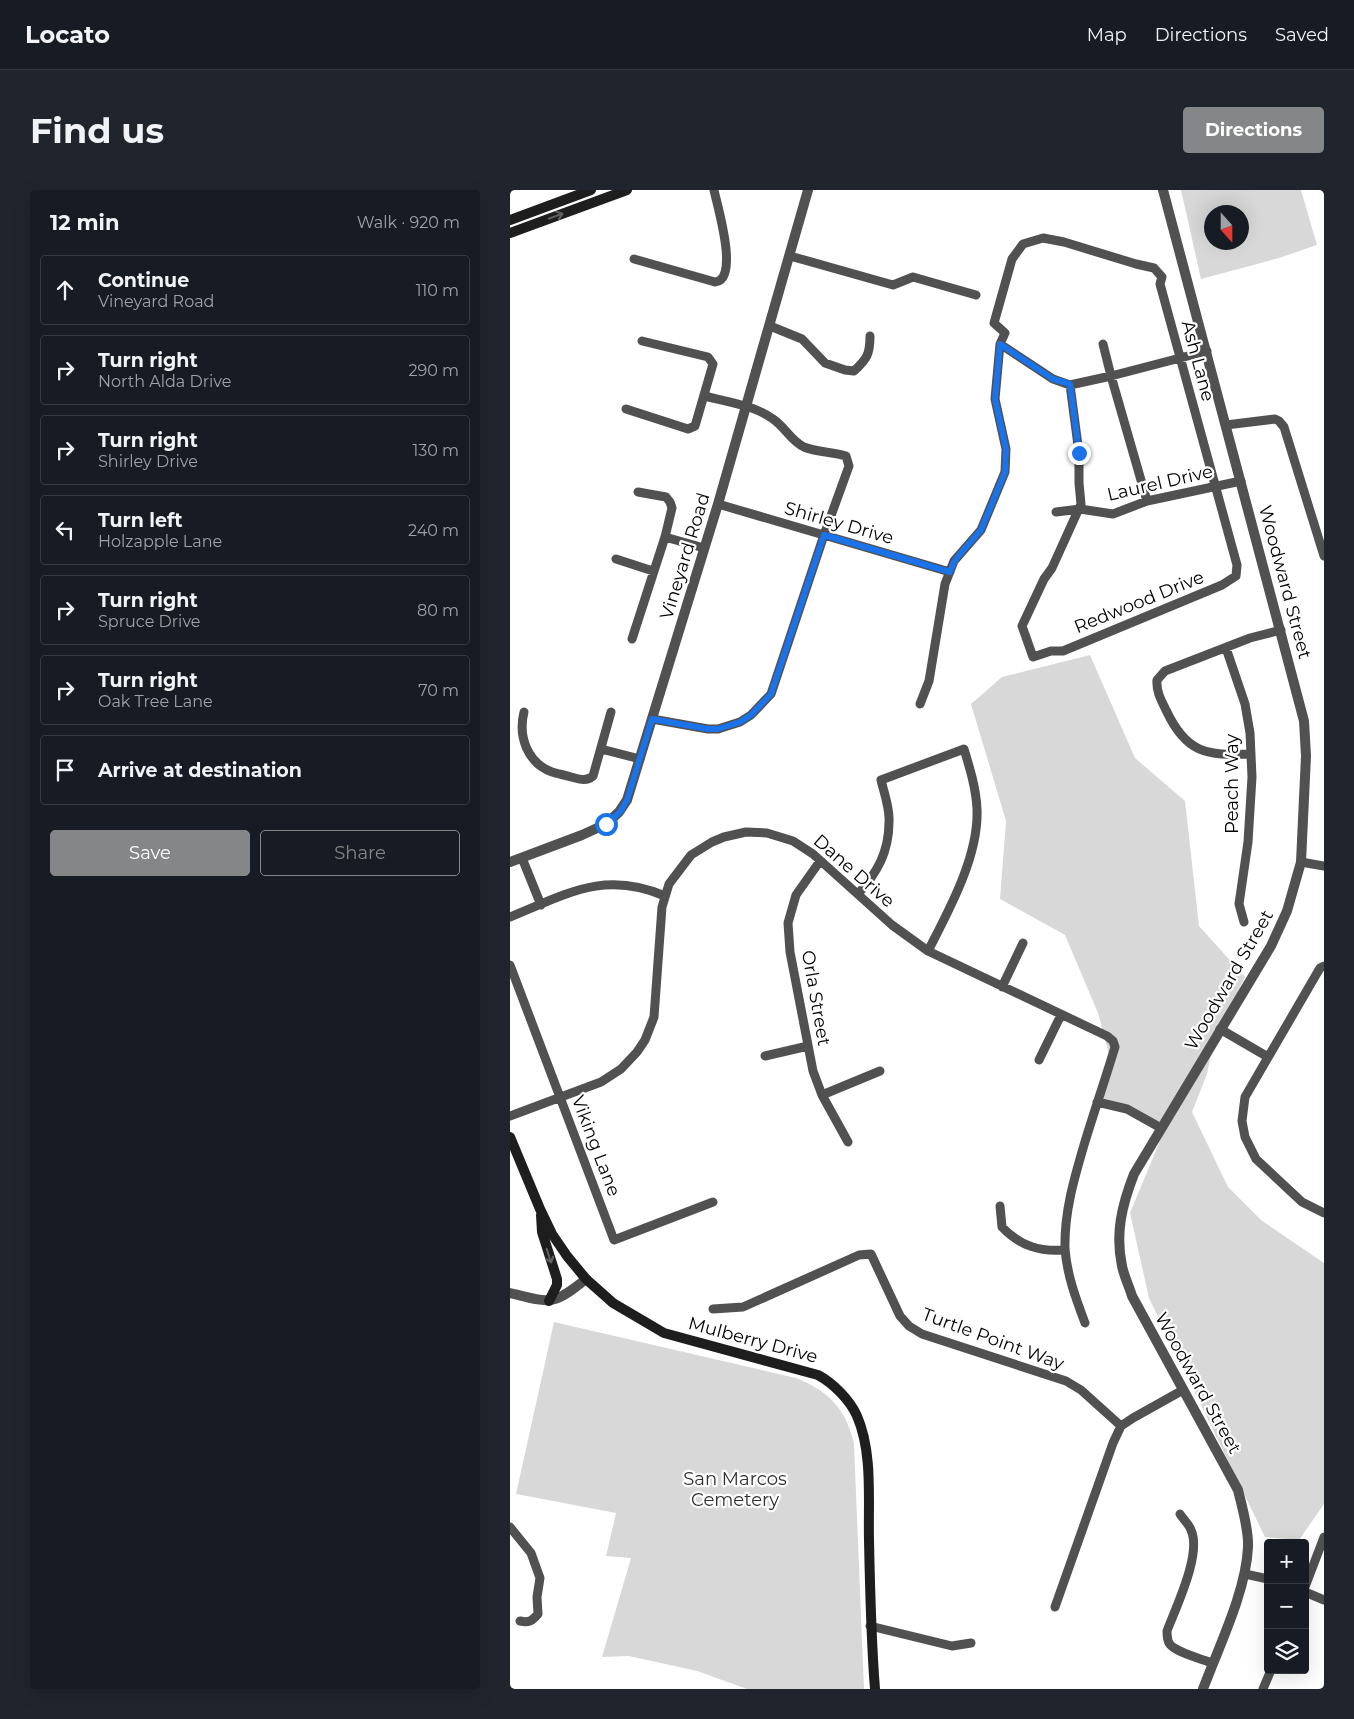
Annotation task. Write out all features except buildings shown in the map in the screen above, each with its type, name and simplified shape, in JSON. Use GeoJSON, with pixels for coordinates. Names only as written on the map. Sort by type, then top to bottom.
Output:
{"type":"FeatureCollection","features":[{"type":"Feature","properties":{"kind":"main road"},"geometry":{"type":"LineString","coordinates":[[510,220],[591,190]]}},
{"type":"Feature","properties":{"kind":"main road"},"geometry":{"type":"LineString","coordinates":[[510,233],[627,190]]}},
{"type":"Feature","properties":{"kind":"main road","name":"Mulberry Drive"},"geometry":{"type":"LineString","coordinates":[[510,1137],[540,1209],[557,1242],[586,1279],[613,1303],[664,1332],[818,1375],[834,1386],[857,1415],[867,1447],[870,1626],[875,1689]]}},
{"type":"Feature","properties":{"kind":"main road"},"geometry":{"type":"LineString","coordinates":[[540,1209],[542,1232],[557,1279],[557,1285],[549,1301]]}},
{"type":"Feature","properties":{"kind":"street"},"geometry":{"type":"LineString","coordinates":[[634,259],[716,282],[724,279],[728,263],[727,249],[714,190]]}},
{"type":"Feature","properties":{"kind":"street","name":"Vineyard Road"},"geometry":{"type":"LineString","coordinates":[[510,862],[606,824],[620,812],[627,800],[718,504],[808,190]]}},
{"type":"Feature","properties":{"kind":"street","name":"Woodward Street"},"geometry":{"type":"LineString","coordinates":[[1163,190],[1304,721],[1306,756],[1301,862],[1287,911],[1271,946],[1134,1174],[1121,1212],[1120,1248],[1122,1266],[1132,1296],[1238,1490],[1249,1545],[1240,1593],[1203,1689]]}},
{"type":"Feature","properties":{"kind":"street","name":"Ash Lane"},"geometry":{"type":"LineString","coordinates":[[1000,344],[1005,333],[994,323],[1012,259],[1024,244],[1044,238],[1154,268],[1162,277],[1160,284],[1179,357],[1237,564],[1236,576]]}},
{"type":"Feature","properties":{"kind":"street"},"geometry":{"type":"LineString","coordinates":[[790,256],[893,285],[913,277],[976,295]]}},
{"type":"Feature","properties":{"kind":"street"},"geometry":{"type":"LineString","coordinates":[[770,326],[802,339],[825,363],[854,371],[864,362],[870,350],[870,336]]}},
{"type":"Feature","properties":{"kind":"street"},"geometry":{"type":"LineString","coordinates":[[626,409],[688,429],[695,426],[713,364],[708,357],[642,341]]}},
{"type":"Feature","properties":{"kind":"street"},"geometry":{"type":"LineString","coordinates":[[920,704],[929,681],[945,584],[954,562],[981,530],[1005,472],[1006,449],[995,399],[1000,344],[1053,379],[1070,384],[1111,376],[1207,351]]}},
{"type":"Feature","properties":{"kind":"street"},"geometry":{"type":"LineString","coordinates":[[1103,344],[1148,501]]}},
{"type":"Feature","properties":{"kind":"street"},"geometry":{"type":"LineString","coordinates":[[1070,384],[1079,453],[1080,509]]}},
{"type":"Feature","properties":{"kind":"street"},"geometry":{"type":"LineString","coordinates":[[652,719],[718,729],[740,722],[751,715],[771,694],[824,535],[850,466],[846,456],[806,448],[795,441],[775,419],[764,412],[704,396]]}},
{"type":"Feature","properties":{"kind":"street"},"geometry":{"type":"LineString","coordinates":[[1226,425],[1275,420],[1279,421],[1284,427],[1324,556]]}},
{"type":"Feature","properties":{"kind":"street","name":"Laurel Drive"},"geometry":{"type":"LineString","coordinates":[[1056,512],[1080,509],[1113,514],[1148,501],[1241,481]]}},
{"type":"Feature","properties":{"kind":"street"},"geometry":{"type":"LineString","coordinates":[[632,639],[665,537],[672,508],[666,497],[638,492]]}},
{"type":"Feature","properties":{"kind":"street","name":"Shirley Drive"},"geometry":{"type":"LineString","coordinates":[[718,504],[950,572]]}},
{"type":"Feature","properties":{"kind":"street","name":"Redwood Drive"},"geometry":{"type":"LineString","coordinates":[[1080,509],[1022,626],[1033,657],[1051,651],[1063,651],[1222,585],[1236,576]]}},
{"type":"Feature","properties":{"kind":"street"},"geometry":{"type":"LineString","coordinates":[[665,537],[704,548]]}},
{"type":"Feature","properties":{"kind":"street"},"geometry":{"type":"LineString","coordinates":[[616,559],[653,571]]}},
{"type":"Feature","properties":{"kind":"street"},"geometry":{"type":"LineString","coordinates":[[1251,754],[1227,755],[1202,751],[1189,744],[1174,727],[1156,689],[1156,680],[1166,671],[1250,638],[1281,630]]}},
{"type":"Feature","properties":{"kind":"street","name":"Peach Way"},"geometry":{"type":"LineString","coordinates":[[1226,648],[1245,704],[1250,734],[1252,777],[1248,842],[1239,904],[1244,922]]}},
{"type":"Feature","properties":{"kind":"street"},"geometry":{"type":"LineString","coordinates":[[524,712],[521,724],[522,740],[533,760],[551,772],[584,780],[591,779],[593,776],[611,712]]}},
{"type":"Feature","properties":{"kind":"street"},"geometry":{"type":"LineString","coordinates":[[601,749],[640,759]]}},
{"type":"Feature","properties":{"kind":"street"},"geometry":{"type":"LineString","coordinates":[[858,894],[880,865],[886,848],[890,820],[881,780],[964,749],[973,779],[977,810],[976,833],[968,862],[953,902],[928,951]]}},
{"type":"Feature","properties":{"kind":"street","name":"Dane Drive"},"geometry":{"type":"LineString","coordinates":[[510,1116],[601,1082],[621,1069],[637,1052],[646,1040],[654,1017],[662,907],[670,884],[691,855],[712,842],[746,832],[767,833],[793,841],[813,854],[892,926],[928,951],[1107,1036],[1113,1041],[1115,1047],[1097,1102]]}},
{"type":"Feature","properties":{"kind":"street"},"geometry":{"type":"LineString","coordinates":[[522,858],[541,905]]}},
{"type":"Feature","properties":{"kind":"street","name":"Orla Street"},"geometry":{"type":"LineString","coordinates":[[820,861],[796,895],[788,923],[790,952],[813,1071],[822,1095],[848,1142]]}},
{"type":"Feature","properties":{"kind":"street"},"geometry":{"type":"LineString","coordinates":[[1301,862],[1324,866]]}},
{"type":"Feature","properties":{"kind":"street"},"geometry":{"type":"LineString","coordinates":[[510,917],[584,888],[606,884],[635,885],[665,896]]}},
{"type":"Feature","properties":{"kind":"street"},"geometry":{"type":"LineString","coordinates":[[1002,987],[1023,943]]}},
{"type":"Feature","properties":{"kind":"street","name":"Viking Lane"},"geometry":{"type":"LineString","coordinates":[[510,965],[614,1240],[713,1202]]}},
{"type":"Feature","properties":{"kind":"street"},"geometry":{"type":"LineString","coordinates":[[1324,966],[1320,968],[1245,1097],[1242,1121],[1245,1137],[1256,1158],[1302,1202],[1324,1213]]}},
{"type":"Feature","properties":{"kind":"street"},"geometry":{"type":"LineString","coordinates":[[1038,1060],[1061,1015]]}},
{"type":"Feature","properties":{"kind":"street"},"geometry":{"type":"LineString","coordinates":[[1220,1029],[1268,1057]]}},
{"type":"Feature","properties":{"kind":"street"},"geometry":{"type":"LineString","coordinates":[[765,1056],[808,1046]]}},
{"type":"Feature","properties":{"kind":"street"},"geometry":{"type":"LineString","coordinates":[[822,1095],[880,1071]]}},
{"type":"Feature","properties":{"kind":"street"},"geometry":{"type":"LineString","coordinates":[[1085,1323],[1071,1285],[1066,1250],[1067,1211],[1073,1182],[1097,1102],[1127,1109],[1161,1128]]}},
{"type":"Feature","properties":{"kind":"street"},"geometry":{"type":"LineString","coordinates":[[1000,1206],[1002,1228],[1020,1243],[1050,1251],[1066,1250]]}},
{"type":"Feature","properties":{"kind":"street","name":"Turtle Point Way"},"geometry":{"type":"LineString","coordinates":[[714,1309],[743,1307],[859,1255],[871,1254],[900,1316],[909,1326],[922,1334],[1066,1381],[1081,1390],[1121,1426]]}},
{"type":"Feature","properties":{"kind":"street"},"geometry":{"type":"LineString","coordinates":[[510,1293],[549,1301],[567,1295],[586,1279]]}},
{"type":"Feature","properties":{"kind":"street"},"geometry":{"type":"LineString","coordinates":[[1054,1607],[1113,1442],[1121,1426],[1183,1390]]}},
{"type":"Feature","properties":{"kind":"street"},"geometry":{"type":"LineString","coordinates":[[1180,1514],[1192,1530],[1194,1552],[1189,1575],[1167,1631],[1167,1639],[1169,1644],[1175,1649],[1212,1663]]}},
{"type":"Feature","properties":{"kind":"street"},"geometry":{"type":"LineString","coordinates":[[510,1527],[531,1553],[540,1578],[537,1597],[538,1614],[533,1621],[526,1623],[520,1621]]}},
{"type":"Feature","properties":{"kind":"street"},"geometry":{"type":"LineString","coordinates":[[1306,1584],[1324,1537]]}},
{"type":"Feature","properties":{"kind":"street"},"geometry":{"type":"LineString","coordinates":[[1245,1574],[1264,1578]]}},
{"type":"Feature","properties":{"kind":"street"},"geometry":{"type":"LineString","coordinates":[[1309,1594],[1324,1600]]}},
{"type":"Feature","properties":{"kind":"street"},"geometry":{"type":"LineString","coordinates":[[870,1626],[952,1646],[971,1644]]}},
{"type":"Feature","properties":{"kind":"street"},"geometry":{"type":"LineString","coordinates":[[1263,1689],[1269,1674]]}},
{"type":"Feature","properties":{"kind":"green space"},"geometry":{"type":"Polygon","coordinates":[[[1181,190],[1301,190],[1317,245],[1279,258],[1201,279],[1181,190]]]}},
{"type":"Feature","properties":{"kind":"green space"},"geometry":{"type":"Polygon","coordinates":[[[1090,655],[1135,758],[1185,801],[1199,926],[1245,977],[1214,1039],[1207,1074],[1192,1112],[1228,1187],[1261,1220],[1324,1263],[1324,1504],[1300,1539],[1265,1537],[1149,1298],[1130,1213],[1174,1107],[1161,1128],[1098,1101],[1110,1058],[1098,1013],[1065,935],[1000,899],[1006,821],[971,704],[1002,677],[1090,655]]]}},
{"type":"Feature","properties":{"kind":"green space","name":"San Marcos Cemetery"},"geometry":{"type":"Polygon","coordinates":[[[554,1322],[796,1378],[817,1389],[834,1402],[846,1420],[854,1444],[864,1689],[747,1689],[697,1671],[629,1656],[602,1657],[631,1558],[606,1556],[616,1513],[516,1494],[554,1322]]]}},
{"type":"Feature","properties":{"kind":"route"},"geometry":{"type":"LineString","coordinates":[[606,824],[620,812],[627,800],[652,719],[718,729],[740,722],[751,715],[771,694],[824,535],[950,572],[954,562],[981,530],[1005,472],[1006,449],[995,399],[1000,344],[1053,379],[1070,384],[1079,453]]}}]}
